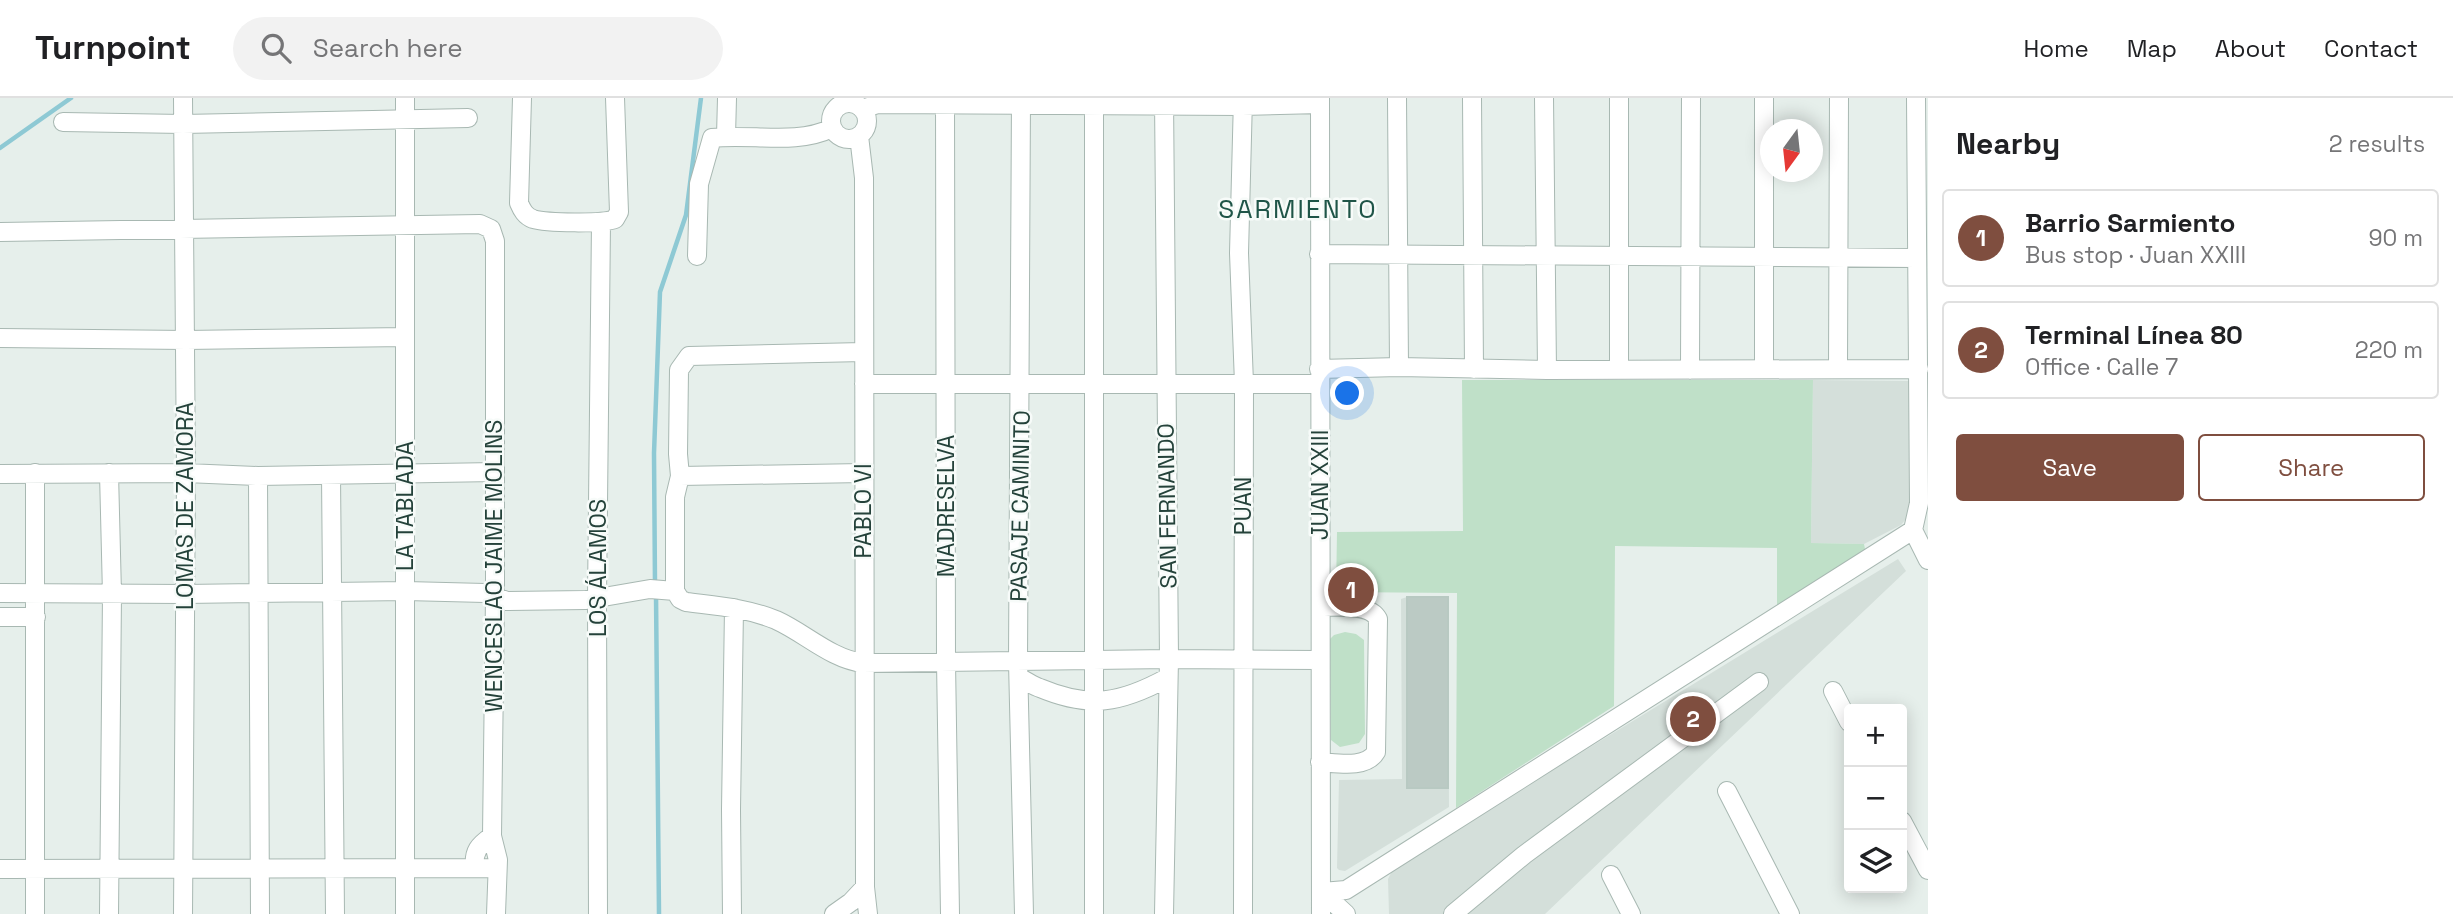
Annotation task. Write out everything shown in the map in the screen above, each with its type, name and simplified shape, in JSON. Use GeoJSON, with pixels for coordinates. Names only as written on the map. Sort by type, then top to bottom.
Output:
{"type":"FeatureCollection","features":[{"type":"Feature","properties":{"kind":"street","name":"LOMAS DE ZAMORA"},"geometry":{"type":"LineString","coordinates":[[183,98],[186,340],[183,914]]}},
{"type":"Feature","properties":{"kind":"street","name":"LA TABLADA"},"geometry":{"type":"LineString","coordinates":[[405,98],[405,914]]}},
{"type":"Feature","properties":{"kind":"street"},"geometry":{"type":"LineString","coordinates":[[522,98],[519,203],[523,213],[534,219],[601,223],[615,219],[619,212],[615,98]]}},
{"type":"Feature","properties":{"kind":"street"},"geometry":{"type":"LineString","coordinates":[[726,136],[727,98]]}},
{"type":"Feature","properties":{"kind":"street"},"geometry":{"type":"LineString","coordinates":[[1397,98],[1399,367]]}},
{"type":"Feature","properties":{"kind":"street"},"geometry":{"type":"LineString","coordinates":[[1472,98],[1474,369]]}},
{"type":"Feature","properties":{"kind":"street"},"geometry":{"type":"LineString","coordinates":[[1544,98],[1547,370]]}},
{"type":"Feature","properties":{"kind":"street"},"geometry":{"type":"LineString","coordinates":[[1619,98],[1619,370]]}},
{"type":"Feature","properties":{"kind":"street"},"geometry":{"type":"LineString","coordinates":[[1690,370],[1691,98]]}},
{"type":"Feature","properties":{"kind":"street"},"geometry":{"type":"LineString","coordinates":[[1764,98],[1764,369]]}},
{"type":"Feature","properties":{"kind":"street"},"geometry":{"type":"LineString","coordinates":[[1838,368],[1839,98]]}},
{"type":"Feature","properties":{"kind":"street"},"geometry":{"type":"LineString","coordinates":[[1916,98],[1922,208],[1917,258],[1923,285],[1919,369],[1919,503],[1913,530],[1928,558]]}},
{"type":"Feature","properties":{"kind":"street","name":"MADRESELVA"},"geometry":{"type":"LineString","coordinates":[[945,101],[946,662],[950,914]]}},
{"type":"Feature","properties":{"kind":"street","name":"PASAJE CAMINITO"},"geometry":{"type":"LineString","coordinates":[[1021,101],[1019,670],[1024,914]]}},
{"type":"Feature","properties":{"kind":"street"},"geometry":{"type":"LineString","coordinates":[[855,103],[866,114],[866,126],[859,136],[843,138],[832,128],[832,115],[845,103],[1320,101]]}},
{"type":"Feature","properties":{"kind":"street","name":"JUAN XXIII"},"geometry":{"type":"LineString","coordinates":[[1320,101],[1320,762],[1323,914]]}},
{"type":"Feature","properties":{"kind":"street"},"geometry":{"type":"LineString","coordinates":[[1093,102],[1094,914]]}},
{"type":"Feature","properties":{"kind":"street","name":"SAN FERNANDO"},"geometry":{"type":"LineString","coordinates":[[1164,102],[1169,659],[1164,914]]}},
{"type":"Feature","properties":{"kind":"street","name":"PUAN"},"geometry":{"type":"LineString","coordinates":[[1243,102],[1239,253],[1244,383],[1243,914]]}},
{"type":"Feature","properties":{"kind":"street"},"geometry":{"type":"LineString","coordinates":[[63,122],[183,124],[468,118]]}},
{"type":"Feature","properties":{"kind":"street"},"geometry":{"type":"LineString","coordinates":[[697,256],[699,184],[712,138],[808,137],[832,128]]}},
{"type":"Feature","properties":{"kind":"street","name":"PABLO VI"},"geometry":{"type":"LineString","coordinates":[[859,136],[864,178],[863,663],[865,887],[868,914]]}},
{"type":"Feature","properties":{"kind":"street","name":"LOS ÁLAMOS"},"geometry":{"type":"LineString","coordinates":[[598,914],[597,598],[601,223]]}},
{"type":"Feature","properties":{"kind":"street","name":"WENCESLAO JAIME MOLINS"},"geometry":{"type":"LineString","coordinates":[[405,225],[480,224],[491,229],[495,241],[492,836],[497,850],[496,914]]}},
{"type":"Feature","properties":{"kind":"street"},"geometry":{"type":"LineString","coordinates":[[0,232],[405,225]]}},
{"type":"Feature","properties":{"kind":"street"},"geometry":{"type":"LineString","coordinates":[[1319,254],[1917,258]]}},
{"type":"Feature","properties":{"kind":"street"},"geometry":{"type":"LineString","coordinates":[[0,338],[186,340],[405,337]]}},
{"type":"Feature","properties":{"kind":"street"},"geometry":{"type":"LineString","coordinates":[[662,590],[680,476],[679,370],[689,356],[863,352]]}},
{"type":"Feature","properties":{"kind":"street"},"geometry":{"type":"LineString","coordinates":[[864,384],[1244,383],[1399,367],[1547,370],[1919,369]]}},
{"type":"Feature","properties":{"kind":"street"},"geometry":{"type":"LineString","coordinates":[[0,474],[186,473],[258,476],[495,472]]}},
{"type":"Feature","properties":{"kind":"street"},"geometry":{"type":"LineString","coordinates":[[109,473],[112,594],[109,914]]}},
{"type":"Feature","properties":{"kind":"street"},"geometry":{"type":"LineString","coordinates":[[680,476],[863,473]]}},
{"type":"Feature","properties":{"kind":"street"},"geometry":{"type":"LineString","coordinates":[[35,474],[35,914]]}},
{"type":"Feature","properties":{"kind":"street"},"geometry":{"type":"LineString","coordinates":[[331,475],[335,914]]}},
{"type":"Feature","properties":{"kind":"street"},"geometry":{"type":"LineString","coordinates":[[258,476],[260,914]]}},
{"type":"Feature","properties":{"kind":"street"},"geometry":{"type":"LineString","coordinates":[[1322,892],[1346,890],[1913,530]]}},
{"type":"Feature","properties":{"kind":"street"},"geometry":{"type":"LineString","coordinates":[[0,593],[406,591],[485,593],[507,601],[586,600],[662,590],[686,602],[734,608],[775,620],[844,659],[863,663],[946,662],[1019,670],[1093,661],[1320,660]]}},
{"type":"Feature","properties":{"kind":"street"},"geometry":{"type":"LineString","coordinates":[[1320,762],[1362,763],[1373,758],[1376,752],[1378,619],[1376,614],[1351,607],[1321,607]]}},
{"type":"Feature","properties":{"kind":"street"},"geometry":{"type":"LineString","coordinates":[[732,914],[734,608]]}},
{"type":"Feature","properties":{"kind":"street"},"geometry":{"type":"LineString","coordinates":[[0,617],[36,617]]}},
{"type":"Feature","properties":{"kind":"street"},"geometry":{"type":"LineString","coordinates":[[1019,670],[1038,688],[1093,702],[1125,696],[1167,678]]}},
{"type":"Feature","properties":{"kind":"street"},"geometry":{"type":"LineString","coordinates":[[1453,914],[1524,855],[1759,682]]}},
{"type":"Feature","properties":{"kind":"street"},"geometry":{"type":"LineString","coordinates":[[1833,691],[1844,712]]}},
{"type":"Feature","properties":{"kind":"street"},"geometry":{"type":"LineString","coordinates":[[1727,791],[1790,914]]}},
{"type":"Feature","properties":{"kind":"street"},"geometry":{"type":"LineString","coordinates":[[1907,830],[1928,870]]}},
{"type":"Feature","properties":{"kind":"street"},"geometry":{"type":"LineString","coordinates":[[475,868],[473,858],[476,849],[492,836]]}},
{"type":"Feature","properties":{"kind":"street"},"geometry":{"type":"LineString","coordinates":[[0,869],[497,868]]}},
{"type":"Feature","properties":{"kind":"street"},"geometry":{"type":"LineString","coordinates":[[1611,875],[1631,914]]}},
{"type":"Feature","properties":{"kind":"street"},"geometry":{"type":"LineString","coordinates":[[834,914],[851,902],[865,887]]}},
{"type":"Feature","properties":{"kind":"street"},"geometry":{"type":"LineString","coordinates":[[1322,892],[1346,913]]}},
{"type":"Feature","properties":{"kind":"street"},"geometry":{"type":"LineString","coordinates":[[1323,914],[1336,910],[1346,913]]}},
{"type":"Feature","properties":{"kind":"shaded area"},"geometry":{"type":"Polygon","coordinates":[[[1813,380],[1911,381],[1910,514],[1901,525],[1864,544],[1811,543],[1813,380]]]}},
{"type":"Feature","properties":{"kind":"shaded area"},"geometry":{"type":"Polygon","coordinates":[[[1898,559],[1906,571],[1545,914],[1389,914],[1388,879],[1394,867],[1898,559]]]}},
{"type":"Feature","properties":{"kind":"shaded area"},"geometry":{"type":"Polygon","coordinates":[[[1448,597],[1449,807],[1345,871],[1339,870],[1339,780],[1402,779],[1401,599],[1448,597]]]}},
{"type":"Feature","properties":{"kind":"green space"},"geometry":{"type":"Polygon","coordinates":[[[1462,380],[1813,380],[1811,543],[1864,544],[1866,554],[1777,609],[1777,548],[1615,546],[1614,706],[1456,808],[1457,593],[1336,592],[1337,532],[1463,531],[1462,380]]]}},
{"type":"Feature","properties":{"kind":"green space"},"geometry":{"type":"Polygon","coordinates":[[[1345,632],[1356,634],[1364,640],[1365,734],[1359,743],[1340,747],[1331,740],[1330,639],[1345,632]]]}},
{"type":"Feature","properties":{"kind":"building"},"geometry":{"type":"Polygon","coordinates":[[[1407,597],[1448,597],[1448,788],[1407,788],[1407,597]]]}},
{"type":"Feature","properties":{"kind":"waterway"},"geometry":{"type":"LineString","coordinates":[[0,148],[71,98]]}},
{"type":"Feature","properties":{"kind":"waterway"},"geometry":{"type":"LineString","coordinates":[[655,585],[654,453],[660,292],[686,215],[701,98]]}},
{"type":"Feature","properties":{"kind":"waterway"},"geometry":{"type":"LineString","coordinates":[[656,594],[659,914]]}},
{"type":"Feature","properties":{"kind":"place","name":"Barrio Sarmiento"},"geometry":{"type":"Point","coordinates":[1351,590]}},
{"type":"Feature","properties":{"kind":"place","name":"Terminal Línea 80"},"geometry":{"type":"Point","coordinates":[1693,719]}},
{"type":"Feature","properties":{"kind":"district","name":"SARMIENTO"},"geometry":{"type":"Point","coordinates":[1298,209]}}]}
